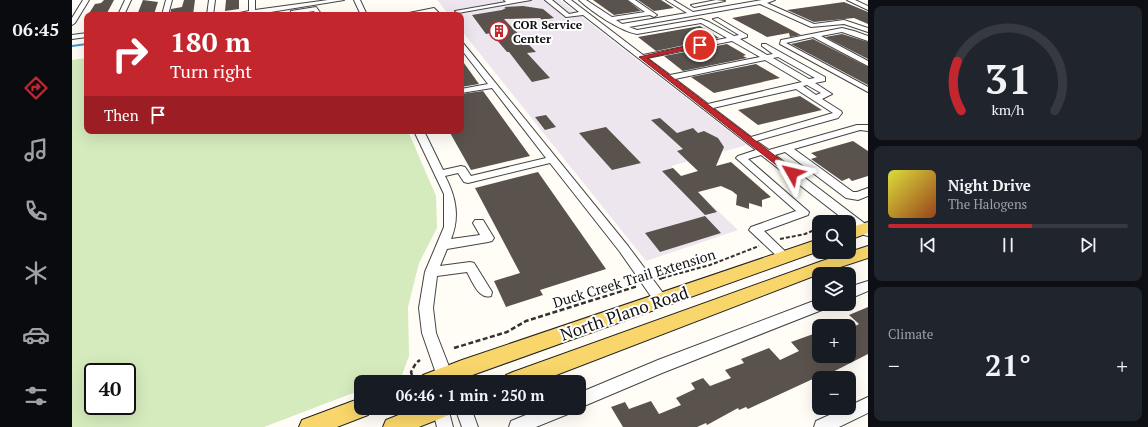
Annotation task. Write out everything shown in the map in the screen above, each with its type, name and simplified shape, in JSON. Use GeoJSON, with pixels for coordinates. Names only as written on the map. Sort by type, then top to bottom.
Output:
{"type":"FeatureCollection","features":[{"type":"Feature","properties":{"kind":"main road"},"geometry":{"type":"LineString","coordinates":[[856,232],[866,229]]}},
{"type":"Feature","properties":{"kind":"main road","name":"North Plano Road"},"geometry":{"type":"LineString","coordinates":[[458,375],[812,247]]}},
{"type":"Feature","properties":{"kind":"main road","name":"North Plano Road"},"geometry":{"type":"LineString","coordinates":[[532,375],[868,252]]}},
{"type":"Feature","properties":{"kind":"main road"},"geometry":{"type":"LineString","coordinates":[[662,301],[677,321]]}},
{"type":"Feature","properties":{"kind":"main road"},"geometry":{"type":"LineString","coordinates":[[309,427],[354,411]]}},
{"type":"Feature","properties":{"kind":"main road"},"geometry":{"type":"LineString","coordinates":[[392,427],[435,415]]}},
{"type":"Feature","properties":{"kind":"street"},"geometry":{"type":"LineString","coordinates":[[72,23],[86,0]]}},
{"type":"Feature","properties":{"kind":"street"},"geometry":{"type":"LineString","coordinates":[[122,12],[128,0]]}},
{"type":"Feature","properties":{"kind":"street"},"geometry":{"type":"LineString","coordinates":[[166,12],[169,0]]}},
{"type":"Feature","properties":{"kind":"street"},"geometry":{"type":"LineString","coordinates":[[210,12],[212,0]]}},
{"type":"Feature","properties":{"kind":"street"},"geometry":{"type":"LineString","coordinates":[[252,0],[252,12],[293,8],[340,0]]}},
{"type":"Feature","properties":{"kind":"street"},"geometry":{"type":"LineString","coordinates":[[357,0],[363,12]]}},
{"type":"Feature","properties":{"kind":"street"},"geometry":{"type":"LineString","coordinates":[[458,11],[509,1],[528,0]]}},
{"type":"Feature","properties":{"kind":"street"},"geometry":{"type":"LineString","coordinates":[[548,0],[568,16],[584,13]]}},
{"type":"Feature","properties":{"kind":"street"},"geometry":{"type":"LineString","coordinates":[[567,0],[866,229]]}},
{"type":"Feature","properties":{"kind":"street"},"geometry":{"type":"LineString","coordinates":[[582,0],[611,20],[637,32],[714,18]]}},
{"type":"Feature","properties":{"kind":"street"},"geometry":{"type":"LineString","coordinates":[[631,0],[662,19]]}},
{"type":"Feature","properties":{"kind":"street"},"geometry":{"type":"LineString","coordinates":[[669,0],[693,14]]}},
{"type":"Feature","properties":{"kind":"street"},"geometry":{"type":"LineString","coordinates":[[742,0],[775,17]]}},
{"type":"Feature","properties":{"kind":"street"},"geometry":{"type":"LineString","coordinates":[[605,29],[772,0]]}},
{"type":"Feature","properties":{"kind":"street"},"geometry":{"type":"LineString","coordinates":[[850,0],[868,8]]}},
{"type":"Feature","properties":{"kind":"street"},"geometry":{"type":"LineString","coordinates":[[642,57],[745,36],[692,4],[722,1]]}},
{"type":"Feature","properties":{"kind":"street"},"geometry":{"type":"LineString","coordinates":[[761,2],[813,26],[844,22],[866,28]]}},
{"type":"Feature","properties":{"kind":"street"},"geometry":{"type":"LineString","coordinates":[[293,8],[316,9],[318,12]]}},
{"type":"Feature","properties":{"kind":"street"},"geometry":{"type":"LineString","coordinates":[[421,12],[434,10],[436,12]]}},
{"type":"Feature","properties":{"kind":"street"},"geometry":{"type":"LineString","coordinates":[[611,20],[651,13]]}},
{"type":"Feature","properties":{"kind":"street"},"geometry":{"type":"LineString","coordinates":[[703,21],[828,94],[816,98]]}},
{"type":"Feature","properties":{"kind":"street"},"geometry":{"type":"LineString","coordinates":[[868,39],[842,30],[783,41],[783,44],[868,90]]}},
{"type":"Feature","properties":{"kind":"street"},"geometry":{"type":"LineString","coordinates":[[72,37],[84,35]]}},
{"type":"Feature","properties":{"kind":"street"},"geometry":{"type":"LineString","coordinates":[[814,35],[868,64]]}},
{"type":"Feature","properties":{"kind":"street"},"geometry":{"type":"LineString","coordinates":[[706,107],[822,79],[764,45]]}},
{"type":"Feature","properties":{"kind":"street"},"geometry":{"type":"LineString","coordinates":[[464,48],[650,282],[662,301]]}},
{"type":"Feature","properties":{"kind":"street"},"geometry":{"type":"LineString","coordinates":[[669,78],[779,55]]}},
{"type":"Feature","properties":{"kind":"street"},"geometry":{"type":"LineString","coordinates":[[464,90],[494,85]]}},
{"type":"Feature","properties":{"kind":"street"},"geometry":{"type":"LineString","coordinates":[[749,140],[838,115],[837,111],[797,86]]}},
{"type":"Feature","properties":{"kind":"street"},"geometry":{"type":"LineString","coordinates":[[785,257],[755,230],[804,212],[741,158],[786,148],[860,127],[868,128]]}},
{"type":"Feature","properties":{"kind":"street"},"geometry":{"type":"LineString","coordinates":[[420,134],[449,194],[450,227],[431,272],[426,308],[429,333],[440,375]]}},
{"type":"Feature","properties":{"kind":"street"},"geometry":{"type":"LineString","coordinates":[[786,148],[850,195],[858,196],[868,192]]}},
{"type":"Feature","properties":{"kind":"street"},"geometry":{"type":"LineString","coordinates":[[440,174],[461,169],[468,180],[553,159]]}},
{"type":"Feature","properties":{"kind":"street"},"geometry":{"type":"LineString","coordinates":[[443,245],[488,238],[479,223]]}},
{"type":"Feature","properties":{"kind":"street"},"geometry":{"type":"LineString","coordinates":[[431,272],[470,267],[486,292]]}},
{"type":"Feature","properties":{"kind":"street"},"geometry":{"type":"LineString","coordinates":[[856,290],[868,286]]}},
{"type":"Feature","properties":{"kind":"street"},"geometry":{"type":"LineString","coordinates":[[586,398],[658,367],[812,308]]}},
{"type":"Feature","properties":{"kind":"street"},"geometry":{"type":"LineString","coordinates":[[822,427],[868,405]]}},
{"type":"Feature","properties":{"kind":"street"},"geometry":{"type":"LineString","coordinates":[[466,415],[470,427]]}},
{"type":"Feature","properties":{"kind":"street"},"geometry":{"type":"LineString","coordinates":[[517,427],[545,415]]}},
{"type":"Feature","properties":{"kind":"path","name":"Duck Creek Trail Extension"},"geometry":{"type":"LineString","coordinates":[[454,348],[507,332],[526,321],[688,270],[710,265],[738,252],[769,242],[812,231]]}},
{"type":"Feature","properties":{"kind":"path"},"geometry":{"type":"LineString","coordinates":[[412,375],[411,372],[416,363],[420,360]]}},
{"type":"Feature","properties":{"kind":"shaded area"},"geometry":{"type":"Polygon","coordinates":[[[437,0],[560,0],[747,145],[671,166],[738,230],[646,261],[464,34],[464,12],[447,12],[437,0]]]}},
{"type":"Feature","properties":{"kind":"green space"},"geometry":{"type":"Polygon","coordinates":[[[84,58],[84,134],[409,134],[436,196],[437,228],[419,263],[408,307],[409,356],[402,375],[354,375],[354,393],[264,427],[72,427],[72,60],[84,58]]]}},
{"type":"Feature","properties":{"kind":"building"},"geometry":{"type":"Polygon","coordinates":[[[104,0],[114,0],[108,12],[90,12],[95,4],[101,3],[104,0]]]}},
{"type":"Feature","properties":{"kind":"building"},"geometry":{"type":"Polygon","coordinates":[[[143,0],[158,2],[155,12],[138,12],[143,0]]]}},
{"type":"Feature","properties":{"kind":"building"},"geometry":{"type":"Polygon","coordinates":[[[184,0],[195,0],[193,12],[170,12],[171,9],[182,7],[184,0]]]}},
{"type":"Feature","properties":{"kind":"building"},"geometry":{"type":"Polygon","coordinates":[[[226,0],[239,0],[239,9],[225,11],[226,0]]]}},
{"type":"Feature","properties":{"kind":"building"},"geometry":{"type":"Polygon","coordinates":[[[593,0],[627,0],[641,11],[614,15],[593,0]]]}},
{"type":"Feature","properties":{"kind":"building"},"geometry":{"type":"Polygon","coordinates":[[[638,0],[661,0],[674,8],[654,11],[638,0]]]}},
{"type":"Feature","properties":{"kind":"building"},"geometry":{"type":"Polygon","coordinates":[[[844,2],[868,12],[868,24],[854,18],[814,22],[787,10],[844,2]]]}},
{"type":"Feature","properties":{"kind":"building","name":"COR Service Center"},"geometry":{"type":"Polygon","coordinates":[[[523,6],[543,9],[554,18],[542,20],[540,18],[504,19],[536,52],[527,53],[550,78],[532,82],[509,52],[507,52],[491,33],[486,34],[472,15],[502,10],[506,8],[504,7],[523,6]]]}},
{"type":"Feature","properties":{"kind":"building"},"geometry":{"type":"Polygon","coordinates":[[[759,13],[801,35],[790,37],[789,33],[767,37],[732,18],[759,13]]]}},
{"type":"Feature","properties":{"kind":"building"},"geometry":{"type":"Polygon","coordinates":[[[700,26],[719,38],[656,51],[638,37],[700,26]]]}},
{"type":"Feature","properties":{"kind":"building"},"geometry":{"type":"Polygon","coordinates":[[[842,34],[868,42],[868,59],[825,37],[842,34]]]}},
{"type":"Feature","properties":{"kind":"building"},"geometry":{"type":"Polygon","coordinates":[[[813,39],[868,67],[868,85],[791,44],[813,39]]]}},
{"type":"Feature","properties":{"kind":"building"},"geometry":{"type":"Polygon","coordinates":[[[727,44],[746,55],[743,56],[747,58],[683,71],[664,56],[727,44]]]}},
{"type":"Feature","properties":{"kind":"building"},"geometry":{"type":"Polygon","coordinates":[[[464,63],[479,84],[464,86],[464,63]]]}},
{"type":"Feature","properties":{"kind":"building"},"geometry":{"type":"Polygon","coordinates":[[[756,64],[780,78],[714,93],[691,77],[756,64]]]}},
{"type":"Feature","properties":{"kind":"building"},"geometry":{"type":"Polygon","coordinates":[[[483,91],[530,156],[471,170],[451,134],[464,134],[464,94],[483,91]]]}},
{"type":"Feature","properties":{"kind":"building"},"geometry":{"type":"Polygon","coordinates":[[[800,96],[822,110],[758,125],[738,110],[800,96]]]}},
{"type":"Feature","properties":{"kind":"building"},"geometry":{"type":"Polygon","coordinates":[[[546,115],[556,127],[545,130],[535,117],[546,115]]]}},
{"type":"Feature","properties":{"kind":"building"},"geometry":{"type":"Polygon","coordinates":[[[660,118],[677,133],[693,128],[698,133],[704,131],[718,138],[724,147],[716,166],[731,162],[771,197],[762,200],[762,207],[749,203],[749,209],[736,205],[737,195],[721,186],[698,192],[717,212],[705,215],[662,171],[673,168],[681,176],[698,171],[677,151],[683,149],[651,120],[660,118]]]}},
{"type":"Feature","properties":{"kind":"building"},"geometry":{"type":"Polygon","coordinates":[[[606,127],[641,163],[612,170],[579,133],[606,127]]]}},
{"type":"Feature","properties":{"kind":"building"},"geometry":{"type":"Polygon","coordinates":[[[853,141],[868,151],[868,176],[852,181],[849,178],[842,181],[811,159],[817,157],[811,153],[853,141]]]}},
{"type":"Feature","properties":{"kind":"building"},"geometry":{"type":"Polygon","coordinates":[[[538,172],[606,269],[540,290],[543,295],[506,307],[494,281],[520,273],[475,188],[538,172]]]}},
{"type":"Feature","properties":{"kind":"building"},"geometry":{"type":"Polygon","coordinates":[[[705,216],[721,233],[660,252],[645,233],[705,216]]]}},
{"type":"Feature","properties":{"kind":"building"},"geometry":{"type":"Polygon","coordinates":[[[868,307],[868,354],[856,360],[856,326],[859,324],[856,319],[853,319],[849,315],[868,307]]]}},
{"type":"Feature","properties":{"kind":"building"},"geometry":{"type":"Polygon","coordinates":[[[812,334],[812,363],[850,363],[835,371],[812,371],[812,379],[748,409],[746,407],[739,410],[738,408],[707,425],[706,423],[697,427],[623,427],[611,407],[625,402],[629,409],[651,401],[659,414],[681,405],[676,398],[695,389],[691,383],[703,378],[710,386],[731,378],[725,370],[744,363],[741,359],[769,348],[780,360],[799,351],[791,342],[812,334]]]}},
{"type":"Feature","properties":{"kind":"waterway"},"geometry":{"type":"LineString","coordinates":[[72,46],[84,44]]}},
{"type":"Feature","properties":{"kind":"place","name":"COR Service Center"},"geometry":{"type":"Point","coordinates":[499,31]}},
{"type":"Feature","properties":{"kind":"route"},"geometry":{"type":"LineString","coordinates":[[700,45],[642,57],[792,173]]}}]}
